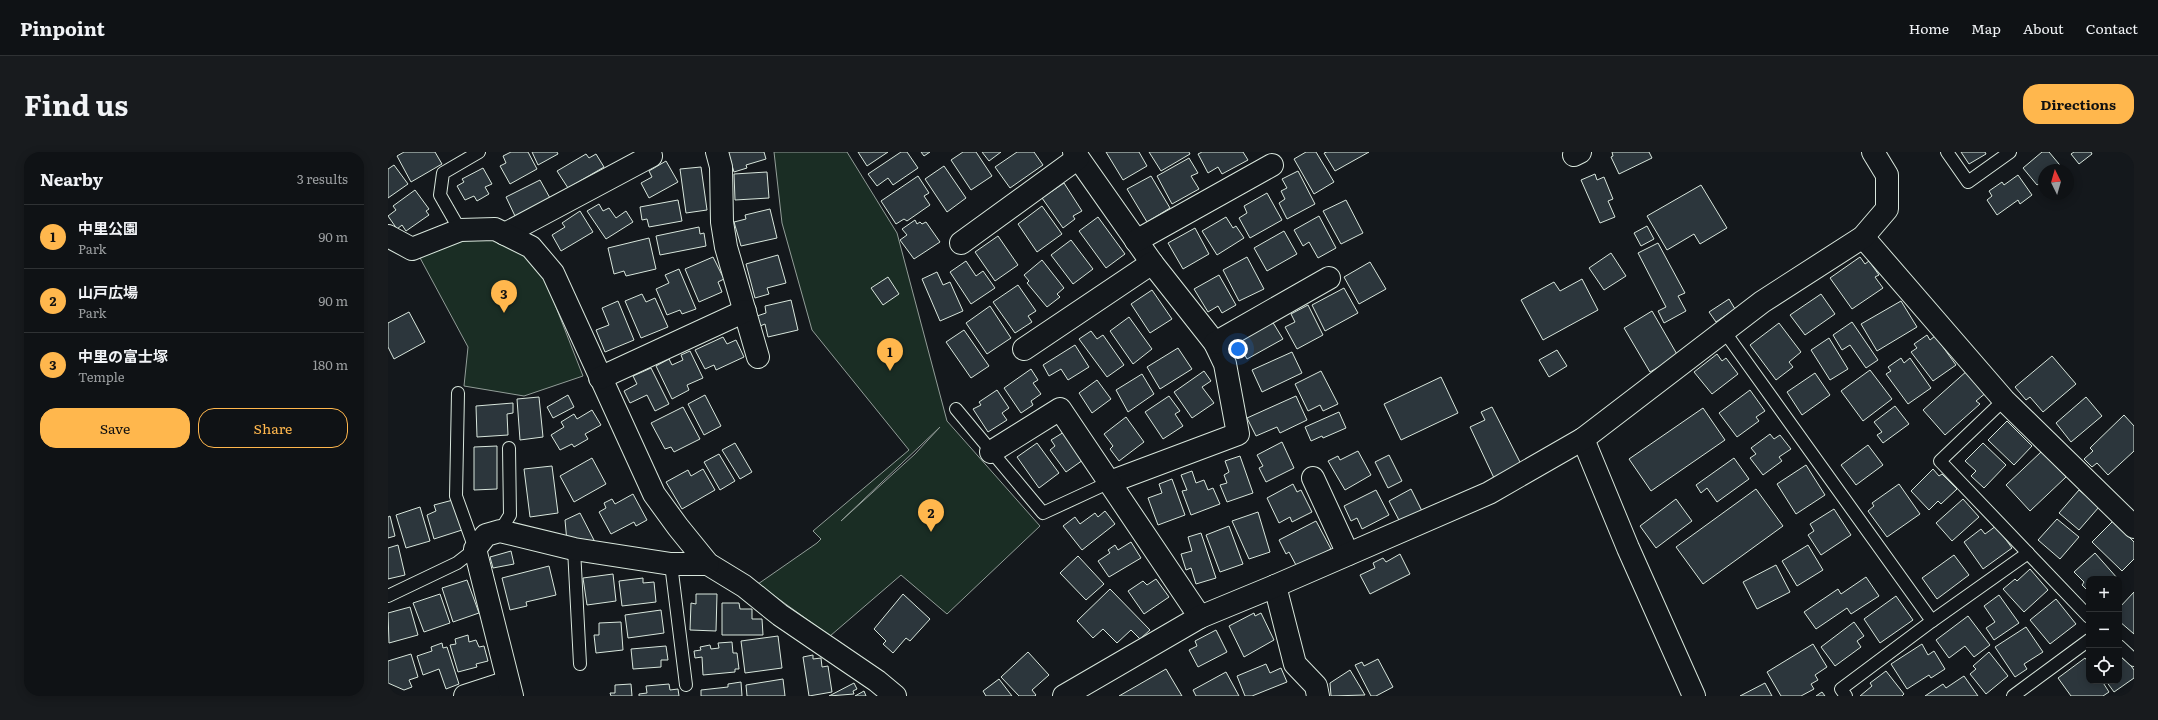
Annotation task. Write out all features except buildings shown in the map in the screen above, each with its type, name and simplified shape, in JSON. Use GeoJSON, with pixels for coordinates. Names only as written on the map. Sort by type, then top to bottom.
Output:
{"type":"FeatureCollection","features":[{"type":"Feature","properties":{"kind":"street"},"geometry":{"type":"LineString","coordinates":[[717,152],[721,167],[722,222],[726,247],[758,357]]}},
{"type":"Feature","properties":{"kind":"street"},"geometry":{"type":"LineString","coordinates":[[1064,696],[1200,617],[1489,493],[1583,439],[1762,302],[1863,237],[1887,208],[1887,175],[1874,152]]}},
{"type":"Feature","properties":{"kind":"street"},"geometry":{"type":"LineString","coordinates":[[962,243],[1076,155],[1152,263],[1215,343],[1225,364],[1238,434],[1110,482]]}},
{"type":"Feature","properties":{"kind":"street"},"geometry":{"type":"LineString","coordinates":[[505,234],[651,156]]}},
{"type":"Feature","properties":{"kind":"street"},"geometry":{"type":"LineString","coordinates":[[1136,241],[1272,165]]}},
{"type":"Feature","properties":{"kind":"street"},"geometry":{"type":"LineString","coordinates":[[388,236],[412,248],[460,230],[495,228],[531,247],[553,273],[654,494],[708,564],[744,586],[780,615],[877,681],[895,696]]}},
{"type":"Feature","properties":{"kind":"street"},"geometry":{"type":"LineString","coordinates":[[1863,237],[2004,400],[2134,526]]}},
{"type":"Feature","properties":{"kind":"street"},"geometry":{"type":"LineString","coordinates":[[1024,349],[1152,263]]}},
{"type":"Feature","properties":{"kind":"street"},"geometry":{"type":"LineString","coordinates":[[1215,343],[1329,278]]}},
{"type":"Feature","properties":{"kind":"street"},"geometry":{"type":"LineString","coordinates":[[600,378],[745,311]]}},
{"type":"Feature","properties":{"kind":"street"},"geometry":{"type":"LineString","coordinates":[[991,452],[1060,409],[1200,617]]}},
{"type":"Feature","properties":{"kind":"street"},"geometry":{"type":"LineString","coordinates":[[1583,439],[1628,548],[1694,696]]}},
{"type":"Feature","properties":{"kind":"street"},"geometry":{"type":"LineString","coordinates":[[1313,478],[1348,554]]}},
{"type":"Feature","properties":{"kind":"street"},"geometry":{"type":"LineString","coordinates":[[465,696],[510,689],[475,549],[486,535],[500,531],[574,549],[671,564],[708,564]]}},
{"type":"Feature","properties":{"kind":"street"},"geometry":{"type":"LineString","coordinates":[[1275,586],[1295,664],[1316,686],[1318,696]]}},
{"type":"Feature","properties":{"kind":"lane"},"geometry":{"type":"LineString","coordinates":[[460,230],[440,195],[443,173],[479,152]]}},
{"type":"Feature","properties":{"kind":"lane"},"geometry":{"type":"LineString","coordinates":[[1947,152],[1968,182],[2010,152]]}},
{"type":"Feature","properties":{"kind":"lane"},"geometry":{"type":"LineString","coordinates":[[1724,331],[1932,621]]}},
{"type":"Feature","properties":{"kind":"lane"},"geometry":{"type":"LineString","coordinates":[[388,596],[457,564],[475,549],[456,496],[458,393]]}},
{"type":"Feature","properties":{"kind":"lane"},"geometry":{"type":"LineString","coordinates":[[2004,400],[1940,461],[2086,614]]}},
{"type":"Feature","properties":{"kind":"lane"},"geometry":{"type":"LineString","coordinates":[[956,410],[1043,513],[1110,482]]}},
{"type":"Feature","properties":{"kind":"lane"},"geometry":{"type":"LineString","coordinates":[[500,531],[510,515],[509,448]]}},
{"type":"Feature","properties":{"kind":"lane"},"geometry":{"type":"LineString","coordinates":[[574,549],[580,664]]}},
{"type":"Feature","properties":{"kind":"lane"},"geometry":{"type":"LineString","coordinates":[[1846,696],[1841,689],[1932,621],[2028,553]]}},
{"type":"Feature","properties":{"kind":"lane"},"geometry":{"type":"LineString","coordinates":[[671,564],[686,685]]}},
{"type":"Feature","properties":{"kind":"lane"},"geometry":{"type":"LineString","coordinates":[[2013,696],[2086,642]]}},
{"type":"Feature","properties":{"kind":"lane"},"geometry":{"type":"LineString","coordinates":[[2121,648],[2134,660]]}},
{"type":"Feature","properties":{"kind":"green space"},"geometry":{"type":"Polygon","coordinates":[[[774,152],[847,152],[897,233],[947,421],[1040,526],[947,614],[901,575],[830,636],[758,584],[817,543],[821,539],[813,531],[909,450],[812,330],[782,223],[774,152]],[[940,427],[841,521],[915,454],[940,427]]]}},
{"type":"Feature","properties":{"kind":"green space"},"geometry":{"type":"Polygon","coordinates":[[[494,238],[527,253],[545,279],[583,376],[524,396],[464,386],[468,347],[419,256],[461,241],[494,238]]]}},
{"type":"Feature","properties":{"kind":"place","name":"中里の富士塚"},"geometry":{"type":"Point","coordinates":[504,313]}},
{"type":"Feature","properties":{"kind":"place","name":"中里公園"},"geometry":{"type":"Point","coordinates":[890,371]}},
{"type":"Feature","properties":{"kind":"place","name":"山戸広場"},"geometry":{"type":"Point","coordinates":[931,532]}}]}
